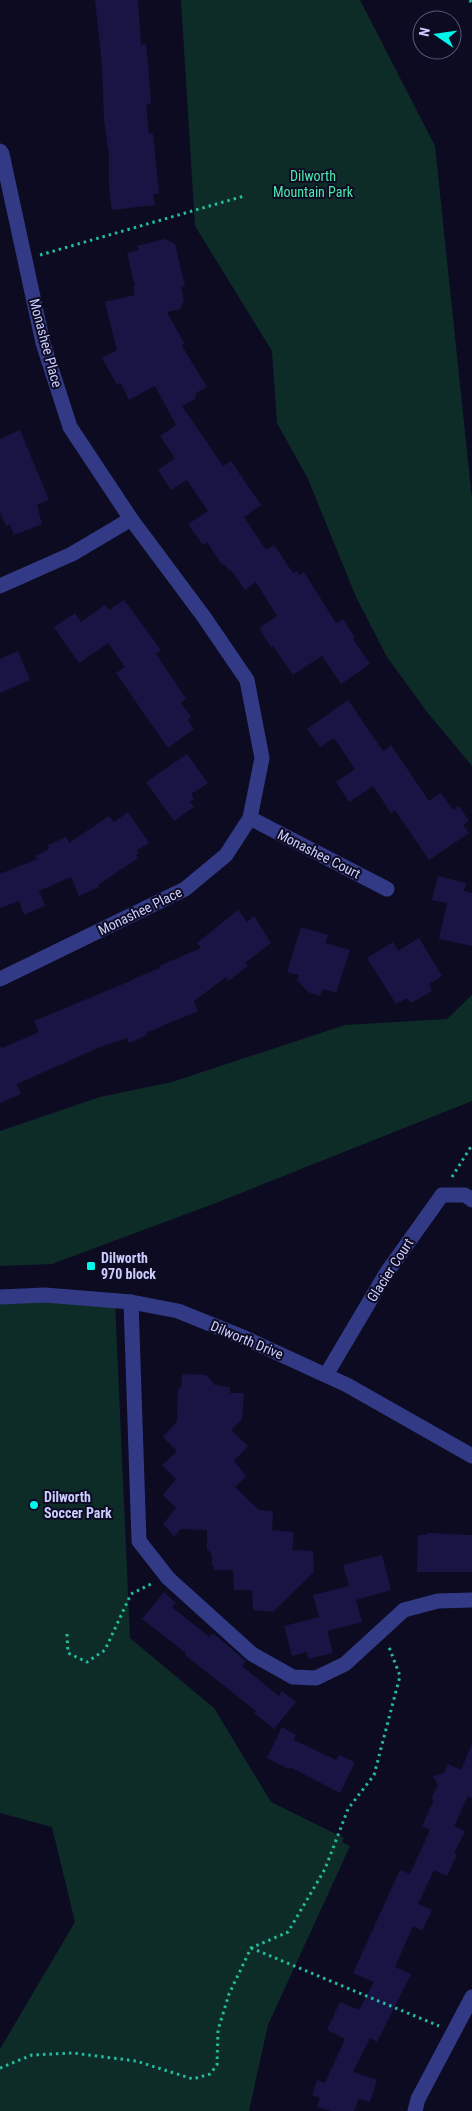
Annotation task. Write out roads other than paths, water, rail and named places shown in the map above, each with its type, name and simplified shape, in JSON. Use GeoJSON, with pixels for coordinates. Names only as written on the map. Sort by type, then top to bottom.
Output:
{"type":"FeatureCollection","features":[{"type":"Feature","properties":{"kind":"street","name":"Monashee Place"},"geometry":{"type":"LineString","coordinates":[[0,151],[43,343],[70,427],[132,519],[204,617],[247,680],[262,758],[250,818],[226,855],[185,890],[0,979]]}},
{"type":"Feature","properties":{"kind":"street"},"geometry":{"type":"LineString","coordinates":[[0,586],[72,554],[132,519]]}},
{"type":"Feature","properties":{"kind":"street","name":"Monashee Court"},"geometry":{"type":"LineString","coordinates":[[250,818],[387,889]]}},
{"type":"Feature","properties":{"kind":"street","name":"Glacier Court"},"geometry":{"type":"LineString","coordinates":[[326,1375],[387,1272],[442,1195],[465,1195],[472,1200]]}},
{"type":"Feature","properties":{"kind":"street","name":"Dilworth Drive"},"geometry":{"type":"LineString","coordinates":[[0,1297],[45,1294],[130,1302],[178,1311],[245,1338],[347,1385],[472,1456]]}},
{"type":"Feature","properties":{"kind":"street"},"geometry":{"type":"LineString","coordinates":[[130,1302],[139,1542],[168,1578],[252,1654],[293,1677],[316,1678],[345,1664],[404,1610],[438,1601],[472,1600]]}},
{"type":"Feature","properties":{"kind":"street"},"geometry":{"type":"LineString","coordinates":[[415,2111],[418,2099],[472,1997]]}},
{"type":"Feature","properties":{"kind":"place","name":"Dilworth 970 block"},"geometry":{"type":"Point","coordinates":[91,1266]}},
{"type":"Feature","properties":{"kind":"place","name":"Dilworth Soccer Park"},"geometry":{"type":"Point","coordinates":[34,1505]}},
{"type":"Feature","properties":{"kind":"park label","name":"Dilworth Mountain Park"},"geometry":{"type":"Point","coordinates":[313,184]}}]}
